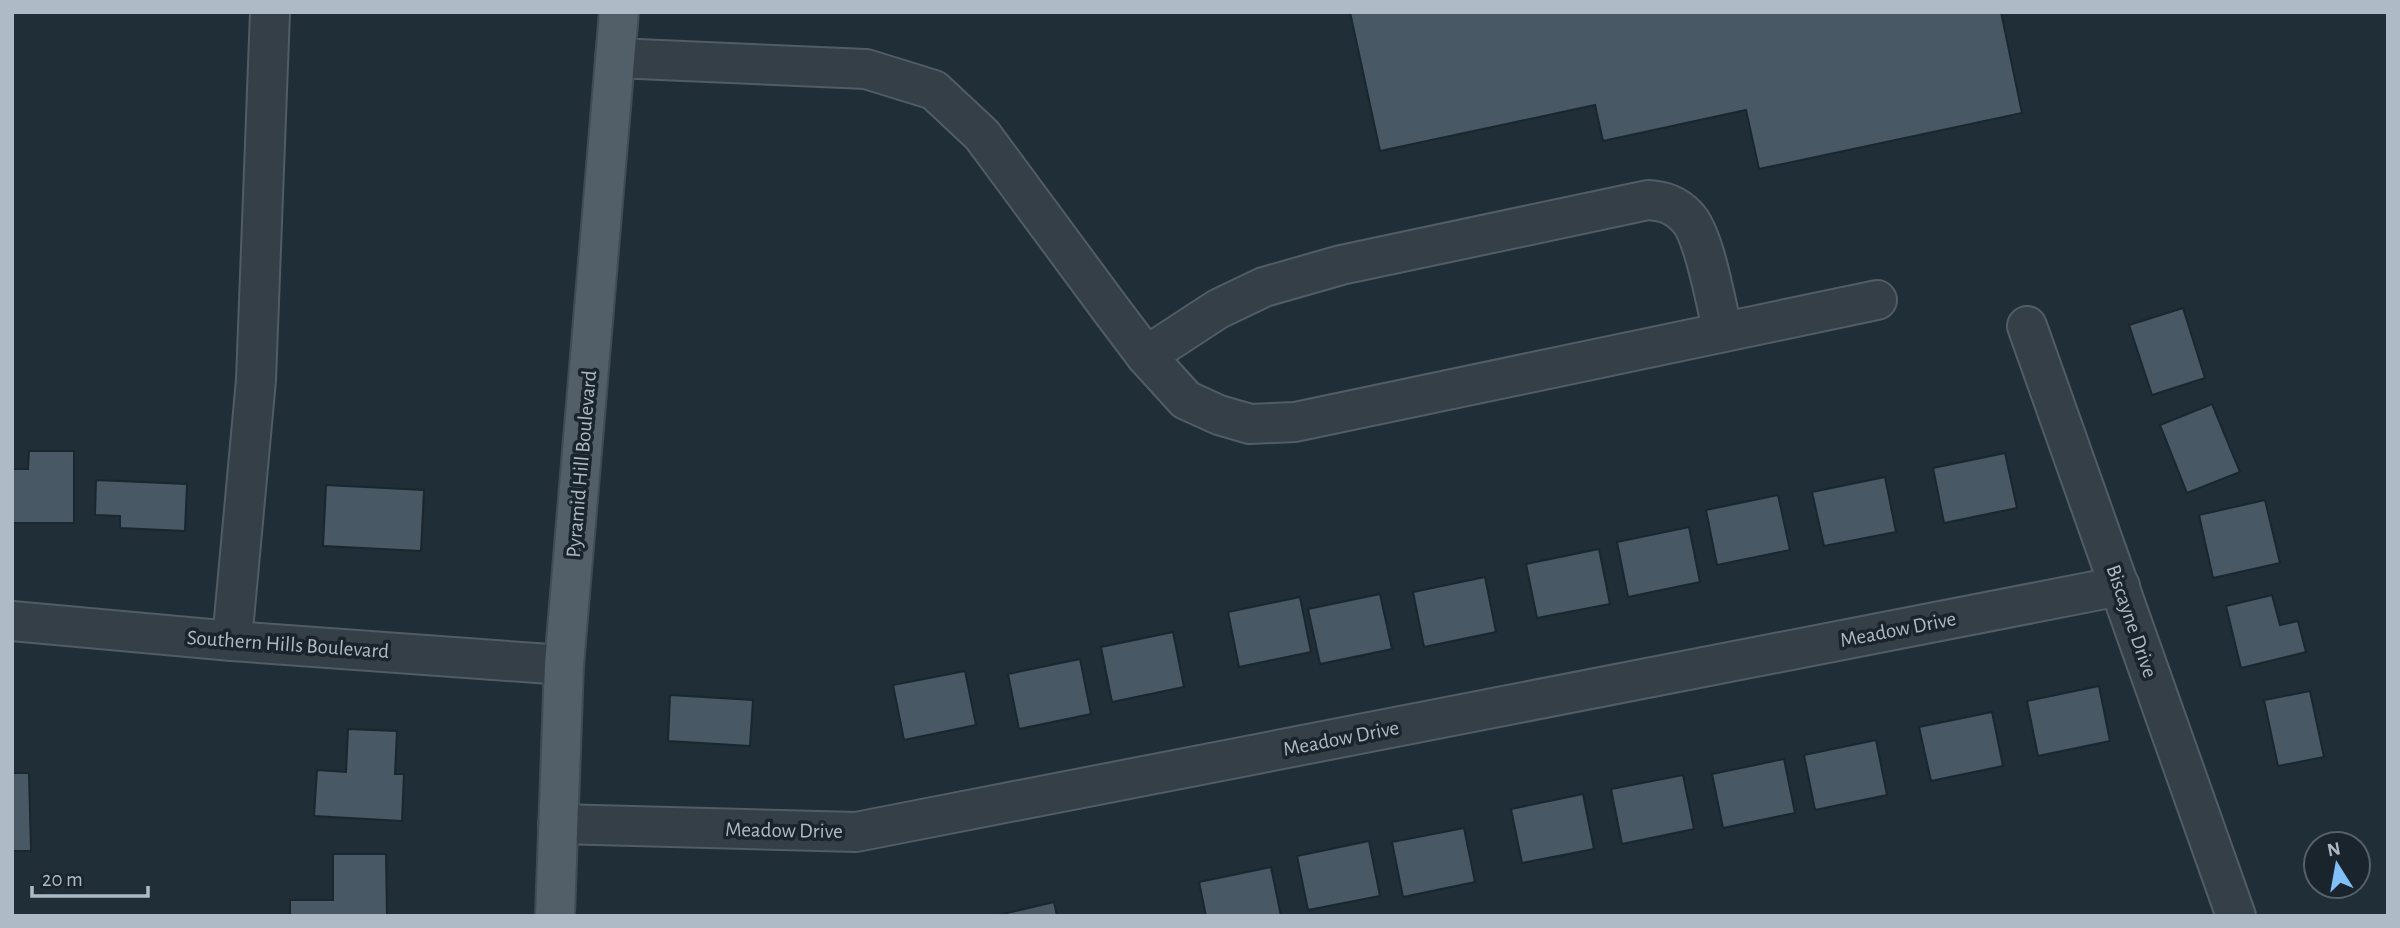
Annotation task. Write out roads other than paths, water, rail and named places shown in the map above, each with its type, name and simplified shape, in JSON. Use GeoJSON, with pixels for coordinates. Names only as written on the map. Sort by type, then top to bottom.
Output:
{"type":"FeatureCollection","features":[{"type":"Feature","properties":{"kind":"main road","name":"Pyramid Hill Boulevard"},"geometry":{"type":"LineString","coordinates":[[555,916],[564,665],[619,12]]}},
{"type":"Feature","properties":{"kind":"street"},"geometry":{"type":"LineString","coordinates":[[232,640],[256,380],[270,12]]}},
{"type":"Feature","properties":{"kind":"street"},"geometry":{"type":"LineString","coordinates":[[615,58],[866,69],[933,90],[982,135],[1146,356],[1186,400],[1219,415],[1250,424],[1295,422],[1877,300]]}},
{"type":"Feature","properties":{"kind":"street"},"geometry":{"type":"LineString","coordinates":[[1146,356],[1218,309],[1276,284],[1341,265],[1648,200],[1666,202],[1689,219],[1697,233],[1723,332]]}},
{"type":"Feature","properties":{"kind":"street","name":"Biscayne Drive"},"geometry":{"type":"LineString","coordinates":[[2027,326],[2236,916]]}},
{"type":"Feature","properties":{"kind":"street","name":"Meadow Drive"},"geometry":{"type":"LineString","coordinates":[[558,824],[856,832],[2120,586]]}},
{"type":"Feature","properties":{"kind":"street","name":"Southern Hills Boulevard"},"geometry":{"type":"LineString","coordinates":[[12,621],[564,665]]}}]}
